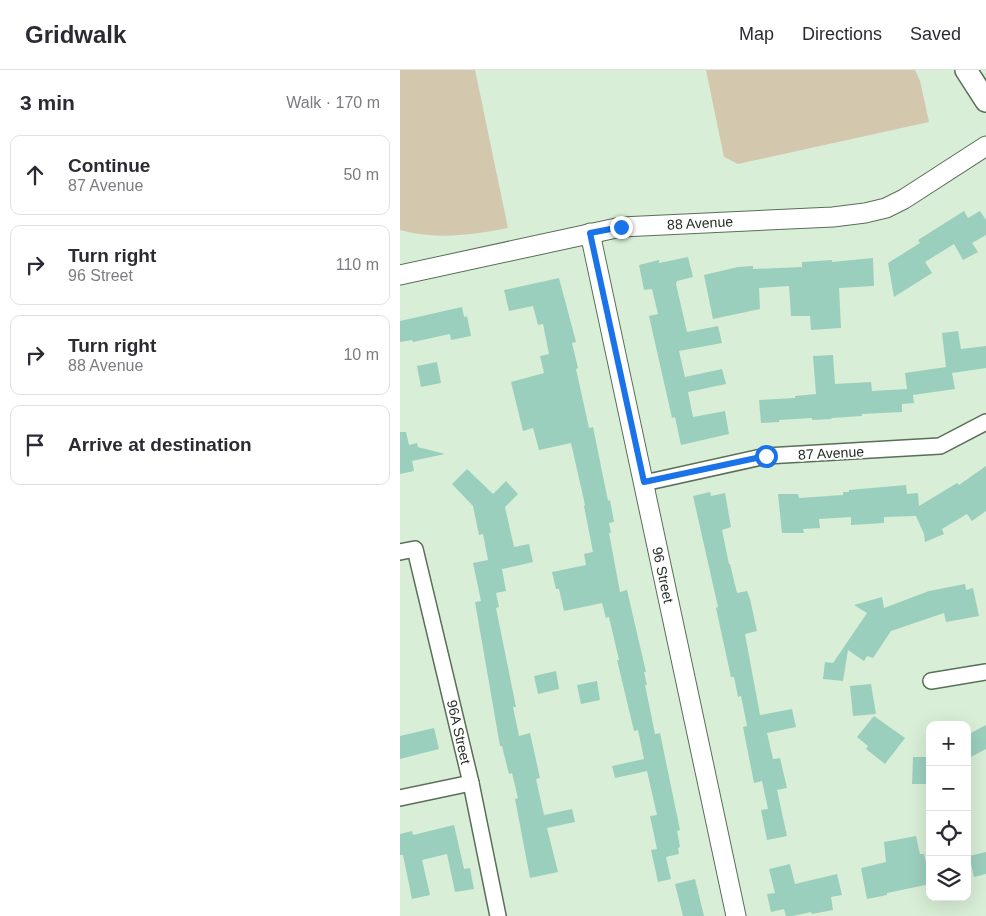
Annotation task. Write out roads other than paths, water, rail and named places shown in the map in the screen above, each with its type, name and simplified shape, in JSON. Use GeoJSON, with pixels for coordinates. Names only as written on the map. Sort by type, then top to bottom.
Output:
{"type":"FeatureCollection","features":[{"type":"Feature","properties":{"kind":"main road"},"geometry":{"type":"LineString","coordinates":[[966,70],[986,101]]}},
{"type":"Feature","properties":{"kind":"street","name":"88 Avenue"},"geometry":{"type":"LineString","coordinates":[[400,275],[621,227],[833,217],[865,213],[886,208],[904,199],[986,146]]}},
{"type":"Feature","properties":{"kind":"street","name":"96 Street"},"geometry":{"type":"LineString","coordinates":[[590,233],[736,916]]}},
{"type":"Feature","properties":{"kind":"street","name":"87 Avenue"},"geometry":{"type":"LineString","coordinates":[[644,482],[766,456],[940,446],[986,422]]}},
{"type":"Feature","properties":{"kind":"street","name":"96A Street"},"geometry":{"type":"LineString","coordinates":[[400,552],[415,549],[471,783],[498,916]]}},
{"type":"Feature","properties":{"kind":"street"},"geometry":{"type":"LineString","coordinates":[[931,681],[986,672]]}},
{"type":"Feature","properties":{"kind":"street"},"geometry":{"type":"LineString","coordinates":[[400,798],[471,783]]}}]}
